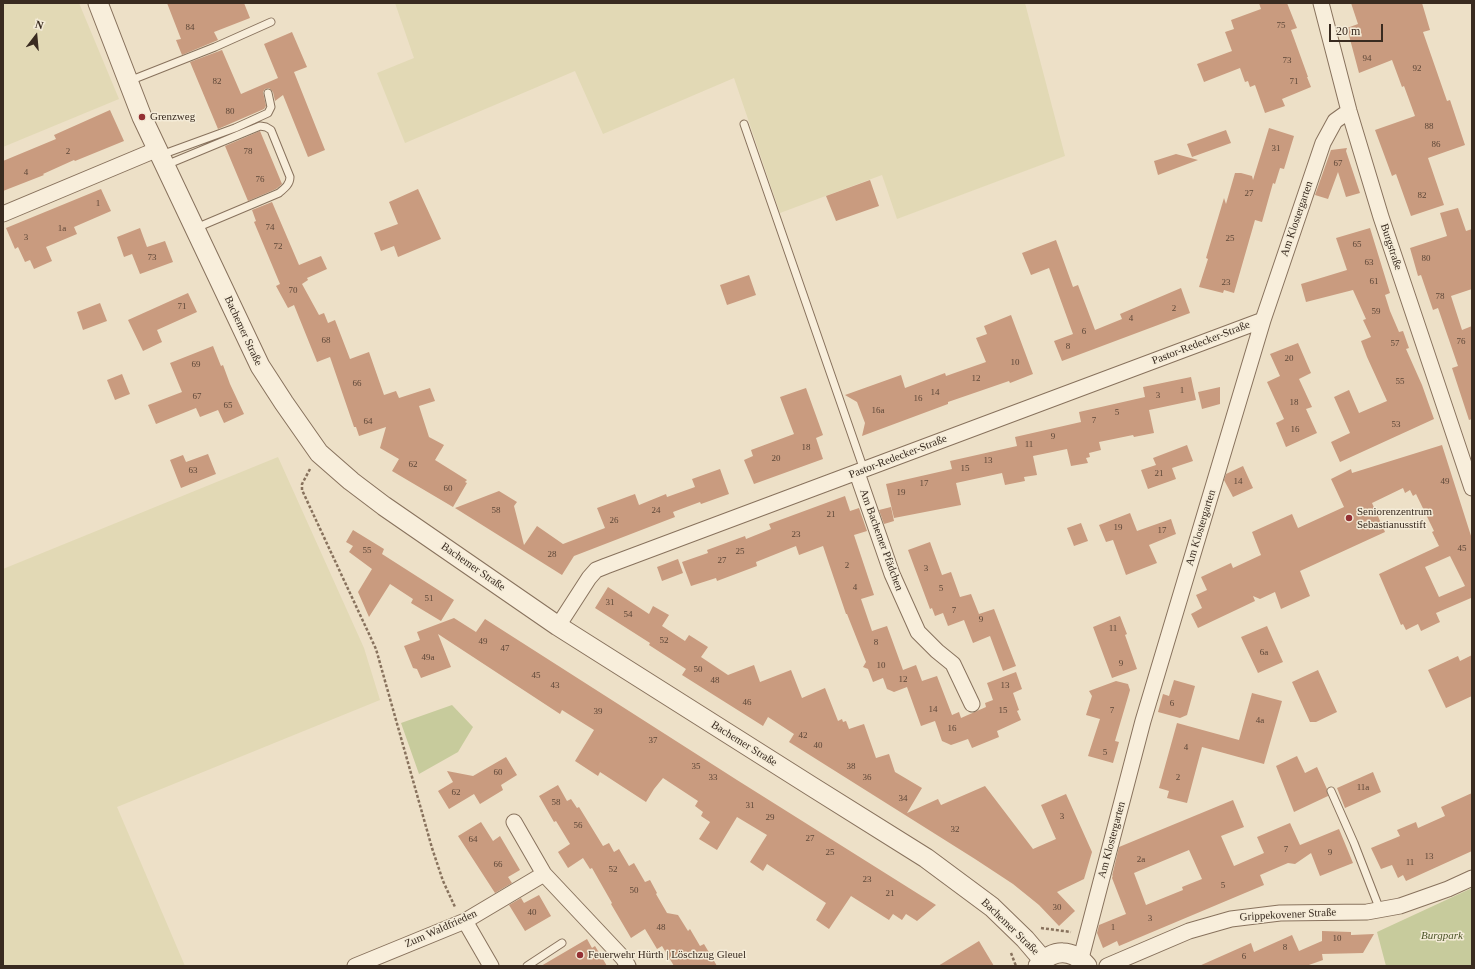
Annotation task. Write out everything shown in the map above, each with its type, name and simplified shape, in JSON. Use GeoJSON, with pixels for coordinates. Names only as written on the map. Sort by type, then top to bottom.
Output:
{"type":"FeatureCollection","features":[{"type":"Feature","properties":{"kind":"street","name":"Bachemer Straße"},"geometry":{"type":"LineString","coordinates":[[98,3],[142,118],[162,157],[260,366],[319,453],[351,481],[384,506],[558,626],[926,858],[992,907],[1025,939],[1041,963]]}},
{"type":"Feature","properties":{"kind":"street","name":"Burgstraße"},"geometry":{"type":"LineString","coordinates":[[1321,3],[1349,111],[1381,217],[1472,488]]}},
{"type":"Feature","properties":{"kind":"street","name":"Am Klostergarten"},"geometry":{"type":"LineString","coordinates":[[1084,962],[1087,934],[1143,721],[1263,320],[1323,143],[1335,121],[1349,111]]}},
{"type":"Feature","properties":{"kind":"street"},"geometry":{"type":"LineString","coordinates":[[3,214],[162,157]]}},
{"type":"Feature","properties":{"kind":"street","name":"Pastor-Redecker-Straße"},"geometry":{"type":"LineString","coordinates":[[558,626],[589,578],[596,570],[1263,320]]}},
{"type":"Feature","properties":{"kind":"street","name":"Am Bachemer Pfädchen"},"geometry":{"type":"LineString","coordinates":[[860,471],[892,574],[918,632],[937,651],[953,664],[972,704]]}},
{"type":"Feature","properties":{"kind":"street"},"geometry":{"type":"LineString","coordinates":[[514,822],[544,874],[628,966]]}},
{"type":"Feature","properties":{"kind":"street","name":"Zum Waldfrieden"},"geometry":{"type":"LineString","coordinates":[[355,966],[465,921],[544,874]]}},
{"type":"Feature","properties":{"kind":"street","name":"Grippekovener Straße"},"geometry":{"type":"LineString","coordinates":[[1107,966],[1189,931],[1231,919],[1280,913],[1367,912],[1380,910],[1400,906],[1448,889],[1472,878]]}},
{"type":"Feature","properties":{"kind":"street"},"geometry":{"type":"LineString","coordinates":[[465,921],[491,966]]}},
{"type":"Feature","properties":{"kind":"street"},"geometry":{"type":"LineString","coordinates":[[1041,963],[1049,956],[1058,953],[1071,954],[1084,962]]}},
{"type":"Feature","properties":{"kind":"lane"},"geometry":{"type":"LineString","coordinates":[[128,81],[215,47],[271,22]]}},
{"type":"Feature","properties":{"kind":"lane"},"geometry":{"type":"LineString","coordinates":[[162,157],[235,128],[268,113],[271,107],[268,93]]}},
{"type":"Feature","properties":{"kind":"lane"},"geometry":{"type":"LineString","coordinates":[[744,124],[860,471]]}},
{"type":"Feature","properties":{"kind":"lane"},"geometry":{"type":"LineString","coordinates":[[162,157],[260,126],[271,130],[290,177],[290,181],[286,187],[279,193],[195,228]]}},
{"type":"Feature","properties":{"kind":"lane"},"geometry":{"type":"LineString","coordinates":[[1331,791],[1354,843],[1380,910]]}},
{"type":"Feature","properties":{"kind":"lane"},"geometry":{"type":"LineString","coordinates":[[527,966],[562,943]]}},
{"type":"Feature","properties":{"kind":"path"},"geometry":{"type":"LineString","coordinates":[[319,453],[302,484],[302,490],[376,649],[432,848],[443,881],[457,912],[465,921]]}},
{"type":"Feature","properties":{"kind":"path"},"geometry":{"type":"LineString","coordinates":[[1039,928],[1087,934]]}},
{"type":"Feature","properties":{"kind":"shaded area"},"geometry":{"type":"Polygon","coordinates":[[[3,3],[79,3],[119,99],[3,147],[3,3]]]}},
{"type":"Feature","properties":{"kind":"shaded area"},"geometry":{"type":"Polygon","coordinates":[[[395,3],[1025,3],[1065,156],[897,219],[882,175],[780,213],[734,78],[603,134],[575,71],[405,143],[377,73],[414,58],[395,3]]]}},
{"type":"Feature","properties":{"kind":"shaded area"},"geometry":{"type":"Polygon","coordinates":[[[278,457],[364,648],[380,700],[117,807],[185,966],[3,966],[3,569],[278,457]]]}},
{"type":"Feature","properties":{"kind":"green space"},"geometry":{"type":"Polygon","coordinates":[[[452,705],[473,727],[458,752],[419,774],[401,723],[452,705]]]}},
{"type":"Feature","properties":{"kind":"green space","name":"Burgpark"},"geometry":{"type":"Polygon","coordinates":[[[1472,888],[1472,966],[1386,966],[1377,932],[1472,888]]]}},
{"type":"Feature","properties":{"kind":"building"},"geometry":{"type":"Polygon","coordinates":[[[167,3],[244,3],[250,18],[214,32],[218,40],[182,55],[176,40],[181,39],[167,3]]]}},
{"type":"Feature","properties":{"kind":"building"},"geometry":{"type":"Polygon","coordinates":[[[1259,3],[1287,3],[1297,28],[1291,30],[1311,87],[1282,99],[1285,106],[1265,113],[1255,85],[1250,87],[1248,81],[1245,82],[1240,68],[1204,82],[1197,64],[1232,51],[1225,32],[1234,29],[1231,20],[1261,9],[1259,3]]]}},
{"type":"Feature","properties":{"kind":"building"},"geometry":{"type":"Polygon","coordinates":[[[1351,3],[1422,3],[1430,30],[1423,32],[1447,101],[1450,100],[1465,145],[1428,158],[1444,205],[1411,216],[1396,174],[1392,176],[1375,130],[1415,116],[1404,86],[1402,87],[1392,60],[1359,73],[1347,28],[1358,24],[1351,3]]]}},
{"type":"Feature","properties":{"kind":"building"},"geometry":{"type":"Polygon","coordinates":[[[292,32],[307,67],[294,72],[325,150],[308,157],[283,95],[275,101],[273,92],[269,88],[265,89],[263,92],[266,106],[264,109],[218,129],[190,62],[222,50],[241,94],[278,78],[264,44],[292,32]]]}},
{"type":"Feature","properties":{"kind":"building"},"geometry":{"type":"Polygon","coordinates":[[[110,110],[124,141],[75,161],[74,160],[43,174],[44,175],[3,191],[3,161],[56,139],[54,135],[110,110]]]}},
{"type":"Feature","properties":{"kind":"building"},"geometry":{"type":"Polygon","coordinates":[[[1269,128],[1294,136],[1284,169],[1280,168],[1275,184],[1273,183],[1262,222],[1255,220],[1234,293],[1224,290],[1223,293],[1199,287],[1224,198],[1226,204],[1235,173],[1252,176],[1253,180],[1269,128]]]}},
{"type":"Feature","properties":{"kind":"building"},"geometry":{"type":"Polygon","coordinates":[[[1226,130],[1231,143],[1192,157],[1187,144],[1226,130]]]}},
{"type":"Feature","properties":{"kind":"building"},"geometry":{"type":"Polygon","coordinates":[[[260,131],[282,184],[276,189],[248,201],[225,146],[260,131]]]}},
{"type":"Feature","properties":{"kind":"building"},"geometry":{"type":"Polygon","coordinates":[[[1347,148],[1346,151],[1360,193],[1346,197],[1338,172],[1328,199],[1315,195],[1331,150],[1347,148]]]}},
{"type":"Feature","properties":{"kind":"building"},"geometry":{"type":"Polygon","coordinates":[[[1176,154],[1198,160],[1158,175],[1154,161],[1176,154]]]}},
{"type":"Feature","properties":{"kind":"building"},"geometry":{"type":"Polygon","coordinates":[[[870,180],[879,206],[836,221],[826,196],[870,180]]]}},
{"type":"Feature","properties":{"kind":"building"},"geometry":{"type":"Polygon","coordinates":[[[101,189],[111,211],[74,227],[77,234],[46,247],[52,261],[34,269],[30,260],[25,262],[18,247],[15,249],[6,228],[101,189]]]}},
{"type":"Feature","properties":{"kind":"building"},"geometry":{"type":"Polygon","coordinates":[[[418,189],[441,239],[398,257],[394,246],[381,251],[374,233],[398,224],[389,202],[418,189]]]}},
{"type":"Feature","properties":{"kind":"building"},"geometry":{"type":"Polygon","coordinates":[[[272,202],[299,265],[321,256],[327,269],[307,278],[308,280],[302,284],[319,315],[324,313],[328,323],[335,320],[350,359],[369,352],[384,395],[396,391],[399,398],[430,388],[435,401],[419,406],[429,437],[444,445],[435,460],[467,480],[465,482],[467,483],[453,507],[392,471],[399,459],[380,448],[386,427],[359,436],[356,427],[354,427],[330,357],[317,362],[294,305],[288,308],[276,286],[280,284],[254,222],[256,221],[252,210],[272,202]]]}},
{"type":"Feature","properties":{"kind":"building"},"geometry":{"type":"Polygon","coordinates":[[[1458,208],[1466,231],[1472,229],[1472,289],[1451,296],[1462,330],[1472,326],[1472,419],[1469,420],[1452,368],[1458,366],[1438,308],[1433,310],[1421,275],[1418,276],[1410,248],[1447,236],[1440,213],[1458,208]]]}},
{"type":"Feature","properties":{"kind":"building"},"geometry":{"type":"Polygon","coordinates":[[[140,228],[147,247],[165,241],[173,262],[140,274],[132,254],[124,257],[117,237],[140,228]]]}},
{"type":"Feature","properties":{"kind":"building"},"geometry":{"type":"Polygon","coordinates":[[[1370,228],[1390,293],[1385,295],[1390,311],[1399,332],[1403,331],[1409,348],[1406,349],[1422,385],[1434,419],[1340,462],[1331,442],[1350,433],[1334,397],[1349,390],[1359,413],[1387,401],[1361,341],[1371,337],[1363,320],[1366,319],[1353,290],[1306,302],[1301,284],[1347,270],[1336,238],[1370,228]]]}},
{"type":"Feature","properties":{"kind":"building"},"geometry":{"type":"Polygon","coordinates":[[[1056,240],[1073,287],[1078,285],[1095,330],[1122,319],[1120,314],[1181,288],[1190,313],[1062,361],[1054,341],[1073,334],[1049,268],[1031,275],[1022,253],[1056,240]]]}},
{"type":"Feature","properties":{"kind":"building"},"geometry":{"type":"Polygon","coordinates":[[[749,275],[756,295],[727,305],[720,285],[749,275]]]}},
{"type":"Feature","properties":{"kind":"building"},"geometry":{"type":"Polygon","coordinates":[[[188,293],[197,312],[157,330],[162,342],[143,351],[128,320],[188,293]]]}},
{"type":"Feature","properties":{"kind":"building"},"geometry":{"type":"Polygon","coordinates":[[[100,303],[107,321],[83,330],[77,312],[100,303]]]}},
{"type":"Feature","properties":{"kind":"building"},"geometry":{"type":"Polygon","coordinates":[[[1011,315],[1033,374],[1010,383],[1009,381],[948,402],[948,404],[862,436],[865,423],[857,402],[845,395],[901,375],[905,388],[945,373],[946,376],[986,362],[976,338],[987,334],[984,326],[1011,315]]]}},
{"type":"Feature","properties":{"kind":"building"},"geometry":{"type":"Polygon","coordinates":[[[1298,343],[1311,373],[1299,379],[1312,407],[1306,409],[1317,433],[1286,447],[1276,423],[1284,419],[1267,382],[1280,376],[1270,354],[1298,343]]]}},
{"type":"Feature","properties":{"kind":"building"},"geometry":{"type":"Polygon","coordinates":[[[213,346],[221,366],[223,365],[244,414],[224,423],[218,410],[200,417],[196,408],[156,424],[148,405],[182,392],[170,363],[213,346]]]}},
{"type":"Feature","properties":{"kind":"building"},"geometry":{"type":"Polygon","coordinates":[[[122,374],[130,394],[115,400],[107,380],[122,374]]]}},
{"type":"Feature","properties":{"kind":"building"},"geometry":{"type":"Polygon","coordinates":[[[1191,377],[1196,400],[1149,410],[1154,433],[1134,437],[1133,435],[1099,442],[1101,450],[1089,453],[1090,457],[1086,458],[1088,463],[1071,466],[1067,449],[1033,456],[1037,475],[1024,477],[1025,481],[1005,485],[1002,473],[956,483],[961,505],[894,518],[886,484],[952,469],[950,461],[1017,446],[1015,437],[1081,422],[1079,412],[1145,397],[1143,387],[1191,377]]]}},
{"type":"Feature","properties":{"kind":"building"},"geometry":{"type":"Polygon","coordinates":[[[1220,387],[1220,404],[1202,409],[1198,392],[1220,387]]]}},
{"type":"Feature","properties":{"kind":"building"},"geometry":{"type":"Polygon","coordinates":[[[806,388],[823,435],[816,438],[823,459],[754,484],[744,460],[753,456],[751,450],[794,434],[780,397],[806,388]]]}},
{"type":"Feature","properties":{"kind":"building"},"geometry":{"type":"Polygon","coordinates":[[[1187,445],[1193,461],[1172,468],[1176,479],[1148,489],[1141,470],[1156,465],[1153,458],[1187,445]]]}},
{"type":"Feature","properties":{"kind":"building"},"geometry":{"type":"Polygon","coordinates":[[[1442,445],[1472,539],[1472,600],[1471,598],[1436,613],[1440,622],[1421,631],[1418,624],[1406,630],[1403,624],[1401,625],[1379,574],[1439,546],[1432,532],[1434,531],[1416,494],[1413,496],[1410,490],[1405,493],[1403,488],[1372,503],[1385,532],[1300,571],[1310,596],[1281,609],[1275,592],[1260,599],[1253,596],[1255,601],[1198,628],[1191,614],[1202,608],[1196,595],[1207,590],[1201,577],[1231,563],[1233,568],[1261,555],[1252,532],[1292,514],[1298,528],[1344,507],[1331,479],[1351,469],[1352,473],[1442,445]],[[1450,556],[1425,567],[1439,597],[1465,586],[1450,556]]]}},
{"type":"Feature","properties":{"kind":"building"},"geometry":{"type":"Polygon","coordinates":[[[208,454],[216,474],[181,488],[170,460],[183,455],[186,462],[208,454]]]}},
{"type":"Feature","properties":{"kind":"building"},"geometry":{"type":"Polygon","coordinates":[[[1243,466],[1253,488],[1233,497],[1224,480],[1226,474],[1243,466]]]}},
{"type":"Feature","properties":{"kind":"building"},"geometry":{"type":"Polygon","coordinates":[[[720,469],[729,494],[701,504],[700,502],[673,512],[675,517],[574,556],[562,575],[455,508],[499,491],[517,502],[514,506],[524,545],[537,526],[563,544],[605,528],[597,508],[635,494],[639,505],[666,494],[667,497],[695,487],[692,479],[720,469]]]}},
{"type":"Feature","properties":{"kind":"building"},"geometry":{"type":"Polygon","coordinates":[[[845,496],[850,511],[859,508],[867,531],[854,535],[874,595],[861,599],[872,631],[887,626],[903,670],[916,665],[922,681],[937,676],[952,715],[959,712],[961,718],[986,707],[985,703],[993,700],[987,683],[1016,672],[1022,689],[1013,693],[1019,710],[1017,711],[1021,720],[997,731],[999,737],[972,748],[968,739],[951,745],[942,741],[935,721],[921,726],[907,687],[894,692],[887,689],[883,678],[873,682],[868,669],[863,667],[866,662],[846,614],[823,546],[799,555],[796,546],[756,562],[757,566],[717,581],[716,578],[691,586],[682,562],[708,553],[707,550],[745,536],[746,539],[771,529],[769,524],[845,496]]]}},
{"type":"Feature","properties":{"kind":"building"},"geometry":{"type":"Polygon","coordinates":[[[891,507],[894,521],[884,524],[879,510],[891,507]]]}},
{"type":"Feature","properties":{"kind":"building"},"geometry":{"type":"Polygon","coordinates":[[[1130,513],[1137,531],[1171,519],[1176,534],[1149,545],[1157,563],[1126,575],[1113,540],[1106,542],[1099,525],[1130,513]]]}},
{"type":"Feature","properties":{"kind":"building"},"geometry":{"type":"Polygon","coordinates":[[[1081,523],[1088,541],[1074,546],[1067,528],[1081,523]]]}},
{"type":"Feature","properties":{"kind":"building"},"geometry":{"type":"Polygon","coordinates":[[[353,530],[384,549],[382,554],[454,600],[441,621],[411,603],[413,599],[390,584],[369,617],[358,592],[372,569],[349,552],[353,546],[346,542],[353,530]]]}},
{"type":"Feature","properties":{"kind":"building"},"geometry":{"type":"Polygon","coordinates":[[[930,542],[942,575],[951,572],[960,597],[971,594],[979,614],[994,609],[1016,666],[1003,671],[990,636],[973,643],[964,620],[948,626],[943,613],[935,616],[932,608],[930,609],[908,550],[930,542]]]}},
{"type":"Feature","properties":{"kind":"building"},"geometry":{"type":"Polygon","coordinates":[[[678,559],[683,573],[662,581],[657,567],[678,559]]]}},
{"type":"Feature","properties":{"kind":"building"},"geometry":{"type":"Polygon","coordinates":[[[608,587],[649,614],[653,606],[669,615],[662,626],[685,641],[689,635],[708,647],[701,657],[728,675],[754,665],[760,682],[791,670],[802,698],[825,688],[838,721],[842,719],[843,722],[846,721],[849,729],[864,724],[876,758],[889,754],[895,772],[922,788],[907,813],[938,799],[941,805],[985,786],[1033,849],[1056,839],[1041,805],[1066,794],[1092,852],[1084,879],[1057,892],[1075,911],[1059,926],[1039,905],[1013,884],[789,742],[794,734],[768,717],[763,726],[682,675],[686,669],[649,645],[650,643],[595,608],[608,587]]]}},
{"type":"Feature","properties":{"kind":"building"},"geometry":{"type":"Polygon","coordinates":[[[1120,616],[1137,669],[1112,678],[1093,627],[1120,616]]]}},
{"type":"Feature","properties":{"kind":"building"},"geometry":{"type":"Polygon","coordinates":[[[454,618],[476,632],[485,619],[936,905],[917,921],[906,914],[902,920],[893,914],[889,920],[851,896],[829,929],[816,920],[826,903],[767,864],[763,871],[750,862],[767,835],[737,817],[717,850],[699,839],[710,822],[701,816],[703,812],[695,806],[698,801],[663,778],[646,802],[600,772],[598,776],[575,761],[594,730],[562,710],[560,714],[438,634],[451,667],[421,678],[417,669],[413,668],[404,646],[420,640],[417,632],[454,618]]]}},
{"type":"Feature","properties":{"kind":"building"},"geometry":{"type":"Polygon","coordinates":[[[1267,626],[1283,662],[1258,673],[1241,637],[1267,626]]]}},
{"type":"Feature","properties":{"kind":"building"},"geometry":{"type":"Polygon","coordinates":[[[1472,655],[1472,696],[1446,708],[1428,670],[1458,656],[1460,661],[1472,655]]]}},
{"type":"Feature","properties":{"kind":"building"},"geometry":{"type":"Polygon","coordinates":[[[1318,670],[1337,712],[1316,722],[1310,722],[1292,682],[1318,670]]]}},
{"type":"Feature","properties":{"kind":"building"},"geometry":{"type":"Polygon","coordinates":[[[1174,680],[1195,686],[1187,715],[1180,718],[1158,712],[1163,694],[1169,696],[1174,680]]]}},
{"type":"Feature","properties":{"kind":"building"},"geometry":{"type":"Polygon","coordinates":[[[1116,681],[1128,684],[1130,690],[1115,741],[1119,742],[1113,763],[1088,756],[1100,719],[1086,715],[1092,696],[1089,691],[1116,681]]]}},
{"type":"Feature","properties":{"kind":"building"},"geometry":{"type":"Polygon","coordinates":[[[1252,693],[1282,701],[1264,764],[1202,747],[1187,803],[1167,798],[1169,791],[1159,788],[1177,723],[1239,740],[1252,693]]]}},
{"type":"Feature","properties":{"kind":"building"},"geometry":{"type":"Polygon","coordinates":[[[1297,756],[1305,773],[1317,767],[1327,789],[1328,796],[1294,812],[1276,766],[1297,756]]]}},
{"type":"Feature","properties":{"kind":"building"},"geometry":{"type":"Polygon","coordinates":[[[506,757],[517,775],[501,785],[503,790],[480,804],[474,794],[449,809],[438,791],[453,782],[447,771],[473,776],[506,757]]]}},
{"type":"Feature","properties":{"kind":"building"},"geometry":{"type":"Polygon","coordinates":[[[1373,772],[1381,792],[1345,808],[1337,788],[1373,772]]]}},
{"type":"Feature","properties":{"kind":"building"},"geometry":{"type":"Polygon","coordinates":[[[558,785],[567,801],[571,799],[577,808],[579,807],[603,846],[609,843],[614,852],[619,849],[629,866],[634,863],[645,882],[650,880],[667,913],[678,915],[688,931],[690,929],[700,946],[704,944],[717,966],[674,966],[662,946],[657,949],[645,929],[631,938],[592,868],[590,869],[583,858],[568,868],[558,852],[570,844],[556,821],[554,822],[539,796],[558,785]]]}},
{"type":"Feature","properties":{"kind":"building"},"geometry":{"type":"Polygon","coordinates":[[[1472,793],[1472,851],[1406,881],[1403,875],[1398,878],[1392,865],[1381,869],[1371,848],[1400,836],[1397,830],[1416,822],[1418,828],[1445,816],[1441,807],[1472,793]]]}},
{"type":"Feature","properties":{"kind":"building"},"geometry":{"type":"Polygon","coordinates":[[[1233,800],[1244,827],[1221,836],[1234,866],[1264,853],[1257,837],[1290,823],[1300,845],[1339,829],[1353,863],[1320,876],[1311,853],[1295,864],[1288,863],[1260,875],[1264,885],[1119,946],[1117,941],[1103,948],[1097,933],[1099,925],[1126,914],[1112,878],[1119,847],[1233,800]],[[1189,850],[1134,873],[1146,905],[1183,890],[1182,887],[1202,879],[1189,850]]]}},
{"type":"Feature","properties":{"kind":"building"},"geometry":{"type":"Polygon","coordinates":[[[481,822],[493,841],[500,836],[520,870],[508,877],[512,883],[495,893],[458,836],[481,822]]]}},
{"type":"Feature","properties":{"kind":"building"},"geometry":{"type":"Polygon","coordinates":[[[539,895],[551,916],[525,931],[509,905],[521,898],[524,903],[539,895]]]}},
{"type":"Feature","properties":{"kind":"building"},"geometry":{"type":"Polygon","coordinates":[[[1322,931],[1351,932],[1351,935],[1374,934],[1363,953],[1322,954],[1323,960],[1306,966],[1199,966],[1251,943],[1254,952],[1292,935],[1299,951],[1322,941],[1322,931]]]}},
{"type":"Feature","properties":{"kind":"building","name":"Feuerwehr Hürth | Löschzug Gleuel"},"geometry":{"type":"Polygon","coordinates":[[[587,939],[592,948],[595,946],[607,966],[541,966],[587,939]]]}},
{"type":"Feature","properties":{"kind":"building"},"geometry":{"type":"Polygon","coordinates":[[[979,941],[994,966],[938,966],[979,941]]]}},
{"type":"Feature","properties":{"kind":"place","name":"Grenzweg"},"geometry":{"type":"Point","coordinates":[142,117]}},
{"type":"Feature","properties":{"kind":"place","name":"Seniorenzentrum Sebastianusstift"},"geometry":{"type":"Point","coordinates":[1349,518]}},
{"type":"Feature","properties":{"kind":"place","name":"Feuerwehr Hürth | Löschzug Gleuel"},"geometry":{"type":"Point","coordinates":[580,955]}}]}
